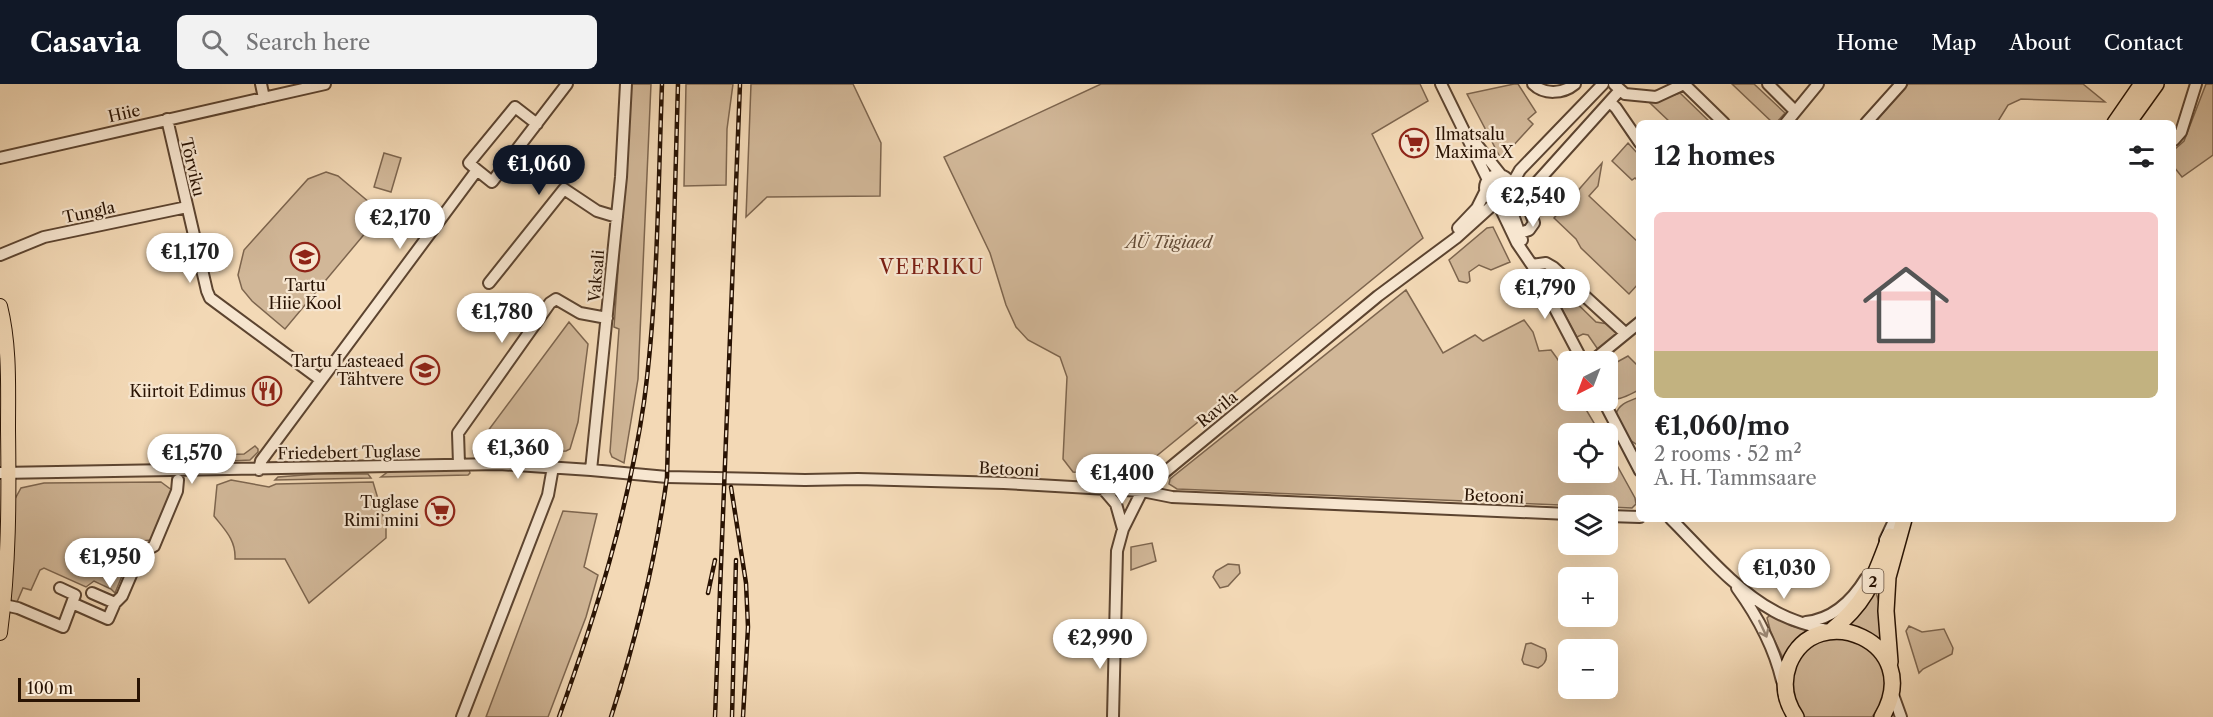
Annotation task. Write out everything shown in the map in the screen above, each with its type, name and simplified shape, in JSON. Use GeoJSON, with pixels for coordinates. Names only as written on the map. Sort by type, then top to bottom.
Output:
{"type":"FeatureCollection","features":[{"type":"Feature","properties":{"kind":"highway"},"geometry":{"type":"LineString","coordinates":[[2117,120],[2142,84]]}},
{"type":"Feature","properties":{"kind":"highway"},"geometry":{"type":"LineString","coordinates":[[2131,120],[2156,84]]}},
{"type":"Feature","properties":{"kind":"highway","name":"2"},"geometry":{"type":"LineString","coordinates":[[1831,631],[1848,617],[1871,586],[1895,522]]}},
{"type":"Feature","properties":{"kind":"highway","name":"2"},"geometry":{"type":"LineString","coordinates":[[1890,668],[1886,611],[1888,577],[1903,522]]}},
{"type":"Feature","properties":{"kind":"highway"},"geometry":{"type":"LineString","coordinates":[[1787,717],[1787,671],[1798,649],[1813,638],[1831,631],[1846,631],[1861,635],[1874,643],[1884,655],[1890,668],[1892,692],[1882,717]]}},
{"type":"Feature","properties":{"kind":"highway"},"geometry":{"type":"LineString","coordinates":[[1786,696],[1796,717]]}},
{"type":"Feature","properties":{"kind":"main road"},"geometry":{"type":"LineString","coordinates":[[0,306],[8,362],[3,605],[0,633]]}},
{"type":"Feature","properties":{"kind":"street"},"geometry":{"type":"LineString","coordinates":[[261,84],[264,98]]}},
{"type":"Feature","properties":{"kind":"street","name":"Hiie"},"geometry":{"type":"LineString","coordinates":[[0,158],[325,84]]}},
{"type":"Feature","properties":{"kind":"street"},"geometry":{"type":"LineString","coordinates":[[537,124],[515,106],[469,163],[492,182],[537,124],[567,84]]}},
{"type":"Feature","properties":{"kind":"street","name":"Vaksali"},"geometry":{"type":"LineString","coordinates":[[591,470],[617,217],[626,84]]}},
{"type":"Feature","properties":{"kind":"street"},"geometry":{"type":"LineString","coordinates":[[1441,84],[1488,180],[1485,192],[1490,198],[1502,199]]}},
{"type":"Feature","properties":{"kind":"street"},"geometry":{"type":"LineString","coordinates":[[1533,84],[1538,89],[1559,92],[1575,84]]}},
{"type":"Feature","properties":{"kind":"street"},"geometry":{"type":"LineString","coordinates":[[1488,180],[1494,176],[1506,179],[1520,171],[1603,84]]}},
{"type":"Feature","properties":{"kind":"street"},"geometry":{"type":"LineString","coordinates":[[1520,233],[1529,230],[1534,223],[1527,208],[1528,191],[1610,102],[1617,87],[1625,94],[1656,97],[1684,84],[1721,120]]}},
{"type":"Feature","properties":{"kind":"street"},"geometry":{"type":"LineString","coordinates":[[1768,84],[1795,111]]}},
{"type":"Feature","properties":{"kind":"street"},"geometry":{"type":"LineString","coordinates":[[1788,120],[1818,84]]}},
{"type":"Feature","properties":{"kind":"street"},"geometry":{"type":"LineString","coordinates":[[1869,120],[1901,84]]}},
{"type":"Feature","properties":{"kind":"street"},"geometry":{"type":"LineString","coordinates":[[2176,137],[2183,125],[2196,84]]}},
{"type":"Feature","properties":{"kind":"street"},"geometry":{"type":"LineString","coordinates":[[1588,100],[1601,111]]}},
{"type":"Feature","properties":{"kind":"street"},"geometry":{"type":"LineString","coordinates":[[1610,102],[1636,137]]}},
{"type":"Feature","properties":{"kind":"street","name":"Tõrviku"},"geometry":{"type":"LineString","coordinates":[[167,119],[210,298],[321,380]]}},
{"type":"Feature","properties":{"kind":"street"},"geometry":{"type":"LineString","coordinates":[[1458,119],[1506,179],[1502,199],[1517,243],[1532,266],[1577,351]]}},
{"type":"Feature","properties":{"kind":"street"},"geometry":{"type":"LineString","coordinates":[[1529,161],[1544,174]]}},
{"type":"Feature","properties":{"kind":"street"},"geometry":{"type":"LineString","coordinates":[[260,470],[261,461],[477,170]]}},
{"type":"Feature","properties":{"kind":"street"},"geometry":{"type":"LineString","coordinates":[[489,283],[564,189],[597,211],[617,217]]}},
{"type":"Feature","properties":{"kind":"street","name":"Ravila"},"geometry":{"type":"LineString","coordinates":[[1113,717],[1118,551],[1123,529],[1142,491],[1406,274],[1472,215],[1485,192]]}},
{"type":"Feature","properties":{"kind":"street"},"geometry":{"type":"LineString","coordinates":[[1502,199],[1520,233],[1532,266]]}},
{"type":"Feature","properties":{"kind":"street","name":"Ravila"},"geometry":{"type":"LineString","coordinates":[[1406,274],[1456,238],[1502,199]]}},
{"type":"Feature","properties":{"kind":"street","name":"Tungla"},"geometry":{"type":"LineString","coordinates":[[0,255],[44,237],[187,207]]}},
{"type":"Feature","properties":{"kind":"street"},"geometry":{"type":"LineString","coordinates":[[1532,266],[1546,263],[1553,267],[1625,333]]}},
{"type":"Feature","properties":{"kind":"street"},"geometry":{"type":"LineString","coordinates":[[459,464],[459,433],[531,327],[550,303],[556,299],[580,313],[607,318]]}},
{"type":"Feature","properties":{"kind":"street"},"geometry":{"type":"LineString","coordinates":[[1604,351],[1636,325]]}},
{"type":"Feature","properties":{"kind":"street"},"geometry":{"type":"LineString","coordinates":[[1610,411],[1636,463]]}},
{"type":"Feature","properties":{"kind":"street","name":"Friedebert Tuglase"},"geometry":{"type":"LineString","coordinates":[[4,474],[459,464],[591,470]]}},
{"type":"Feature","properties":{"kind":"street"},"geometry":{"type":"LineString","coordinates":[[462,717],[548,495],[553,467]]}},
{"type":"Feature","properties":{"kind":"street","name":"Betooni"},"geometry":{"type":"LineString","coordinates":[[591,470],[667,477],[1004,483],[1142,491],[1172,497],[1558,514]]}},
{"type":"Feature","properties":{"kind":"street"},"geometry":{"type":"LineString","coordinates":[[72,603],[108,619],[115,603],[123,596],[140,555],[153,546],[177,491],[178,480]]}},
{"type":"Feature","properties":{"kind":"street"},"geometry":{"type":"LineString","coordinates":[[1104,490],[1116,504],[1123,529]]}},
{"type":"Feature","properties":{"kind":"street"},"geometry":{"type":"LineString","coordinates":[[1618,516],[1636,517]]}},
{"type":"Feature","properties":{"kind":"street"},"geometry":{"type":"LineString","coordinates":[[1674,522],[1732,580],[1773,611],[1798,622],[1831,631]]}},
{"type":"Feature","properties":{"kind":"street"},"geometry":{"type":"LineString","coordinates":[[1798,622],[1816,621],[1829,616],[1852,597],[1866,578],[1894,522]]}},
{"type":"Feature","properties":{"kind":"street"},"geometry":{"type":"LineString","coordinates":[[1732,580],[1757,615],[1778,662],[1786,696]]}},
{"type":"Feature","properties":{"kind":"street"},"geometry":{"type":"LineString","coordinates":[[3,605],[63,627],[75,595],[60,588]]}},
{"type":"Feature","properties":{"kind":"street"},"geometry":{"type":"LineString","coordinates":[[92,593],[115,603]]}},
{"type":"Feature","properties":{"kind":"street"},"geometry":{"type":"LineString","coordinates":[[1892,692],[1901,717]]}},
{"type":"Feature","properties":{"kind":"green space"},"geometry":{"type":"Polygon","coordinates":[[[631,84],[651,84],[638,379],[624,463],[612,457],[610,452],[619,329],[614,327],[631,84]]]}},
{"type":"Feature","properties":{"kind":"green space"},"geometry":{"type":"Polygon","coordinates":[[[686,84],[733,84],[727,129],[726,185],[684,186],[686,84]]]}},
{"type":"Feature","properties":{"kind":"green space"},"geometry":{"type":"Polygon","coordinates":[[[751,84],[853,84],[881,143],[880,196],[767,197],[746,217],[751,84]]]}},
{"type":"Feature","properties":{"kind":"green space","name":"AÜ Tiigiaed"},"geometry":{"type":"Polygon","coordinates":[[[1101,84],[1420,84],[1428,101],[1372,134],[1423,238],[1132,476],[1073,472],[1063,459],[1067,377],[1060,357],[1028,340],[1016,327],[1006,305],[990,253],[944,157],[1101,84]]]}},
{"type":"Feature","properties":{"kind":"green space"},"geometry":{"type":"Polygon","coordinates":[[[1518,84],[1536,112],[1528,119],[1533,124],[1501,159],[1467,94],[1518,84]]]}},
{"type":"Feature","properties":{"kind":"green space"},"geometry":{"type":"Polygon","coordinates":[[[1732,84],[1754,84],[1785,113],[1779,120],[1770,120],[1732,84]]]}},
{"type":"Feature","properties":{"kind":"green space"},"geometry":{"type":"Polygon","coordinates":[[[1908,84],[2083,84],[2105,102],[2021,99],[2008,105],[1999,120],[1877,120],[1908,84]]]}},
{"type":"Feature","properties":{"kind":"green space"},"geometry":{"type":"Polygon","coordinates":[[[2206,84],[2213,84],[2213,155],[2182,177],[2176,170],[2176,148],[2184,141],[2206,84]]]}},
{"type":"Feature","properties":{"kind":"green space"},"geometry":{"type":"Polygon","coordinates":[[[1680,93],[1708,120],[1668,120],[1650,103],[1680,93]]]}},
{"type":"Feature","properties":{"kind":"green space"},"geometry":{"type":"Polygon","coordinates":[[[1628,143],[1636,152],[1636,179],[1632,180],[1612,161],[1628,143]]]}},
{"type":"Feature","properties":{"kind":"green space"},"geometry":{"type":"Polygon","coordinates":[[[384,153],[401,158],[391,192],[374,187],[384,153]]]}},
{"type":"Feature","properties":{"kind":"green space"},"geometry":{"type":"Polygon","coordinates":[[[1602,163],[1598,186],[1589,196],[1636,240],[1636,286],[1629,294],[1581,248],[1576,239],[1554,218],[1602,163]]]}},
{"type":"Feature","properties":{"kind":"green space"},"geometry":{"type":"Polygon","coordinates":[[[326,172],[338,176],[382,213],[285,329],[252,301],[242,289],[238,275],[244,250],[308,179],[326,172]]]}},
{"type":"Feature","properties":{"kind":"green space"},"geometry":{"type":"Polygon","coordinates":[[[1493,227],[1510,262],[1491,270],[1479,265],[1469,272],[1470,281],[1467,283],[1459,281],[1449,260],[1487,228],[1493,227]]]}},
{"type":"Feature","properties":{"kind":"green space"},"geometry":{"type":"Polygon","coordinates":[[[1552,279],[1596,322],[1608,324],[1616,332],[1616,336],[1599,351],[1588,335],[1583,334],[1577,337],[1547,281],[1552,279]]]}},
{"type":"Feature","properties":{"kind":"green space"},"geometry":{"type":"Polygon","coordinates":[[[1406,290],[1443,353],[1475,335],[1483,341],[1524,320],[1533,332],[1539,351],[1551,350],[1558,360],[1558,411],[1587,411],[1594,423],[1558,423],[1558,483],[1618,483],[1618,467],[1636,504],[1632,508],[1618,507],[1618,495],[1558,495],[1558,505],[1177,489],[1169,484],[1170,479],[1406,290]]]}},
{"type":"Feature","properties":{"kind":"green space"},"geometry":{"type":"Polygon","coordinates":[[[569,322],[588,344],[578,422],[570,449],[524,454],[474,455],[473,451],[569,322]]]}},
{"type":"Feature","properties":{"kind":"green space"},"geometry":{"type":"Polygon","coordinates":[[[1628,356],[1636,364],[1636,391],[1618,398],[1618,362],[1628,356]]]}},
{"type":"Feature","properties":{"kind":"green space"},"geometry":{"type":"Polygon","coordinates":[[[1636,398],[1636,444],[1630,440],[1616,414],[1622,405],[1636,398]]]}},
{"type":"Feature","properties":{"kind":"green space"},"geometry":{"type":"Polygon","coordinates":[[[255,446],[258,452],[250,460],[211,462],[208,455],[244,454],[255,446]]]}},
{"type":"Feature","properties":{"kind":"green space"},"geometry":{"type":"Polygon","coordinates":[[[469,470],[468,475],[381,477],[389,471],[469,470]]]}},
{"type":"Feature","properties":{"kind":"green space"},"geometry":{"type":"Polygon","coordinates":[[[368,474],[371,478],[275,480],[278,477],[368,474]]]}},
{"type":"Feature","properties":{"kind":"green space"},"geometry":{"type":"Polygon","coordinates":[[[231,480],[269,487],[276,484],[373,482],[386,526],[386,538],[309,603],[285,559],[235,559],[232,541],[214,516],[217,485],[231,480]]]}},
{"type":"Feature","properties":{"kind":"green space"},"geometry":{"type":"Polygon","coordinates":[[[161,482],[173,491],[152,540],[142,541],[132,566],[127,564],[115,593],[94,581],[86,587],[44,568],[40,570],[31,590],[23,588],[17,602],[5,600],[15,499],[21,488],[44,483],[161,482]]]}},
{"type":"Feature","properties":{"kind":"green space"},"geometry":{"type":"Polygon","coordinates":[[[563,511],[597,514],[584,567],[598,575],[586,617],[548,717],[486,717],[563,511]]]}},
{"type":"Feature","properties":{"kind":"green space"},"geometry":{"type":"Polygon","coordinates":[[[1152,543],[1156,561],[1131,570],[1131,547],[1152,543]]]}},
{"type":"Feature","properties":{"kind":"green space"},"geometry":{"type":"Polygon","coordinates":[[[1228,564],[1239,565],[1240,573],[1228,586],[1220,588],[1213,577],[1216,571],[1228,564]]]}},
{"type":"Feature","properties":{"kind":"green space"},"geometry":{"type":"Polygon","coordinates":[[[1875,589],[1880,606],[1884,646],[1847,625],[1875,589]]]}},
{"type":"Feature","properties":{"kind":"green space"},"geometry":{"type":"Polygon","coordinates":[[[1770,615],[1792,626],[1811,631],[1784,660],[1771,633],[1767,618],[1770,615]]]}},
{"type":"Feature","properties":{"kind":"green space"},"geometry":{"type":"Polygon","coordinates":[[[1909,626],[1922,632],[1944,629],[1953,648],[1952,654],[1919,673],[1906,631],[1909,626]]]}},
{"type":"Feature","properties":{"kind":"green space"},"geometry":{"type":"Polygon","coordinates":[[[1846,637],[1871,650],[1883,665],[1884,692],[1877,710],[1872,717],[1805,717],[1798,708],[1791,688],[1791,678],[1798,659],[1804,650],[1817,641],[1846,637]]]}},
{"type":"Feature","properties":{"kind":"green space"},"geometry":{"type":"Polygon","coordinates":[[[1531,643],[1545,649],[1546,652],[1545,662],[1538,668],[1524,664],[1522,660],[1526,644],[1531,643]]]}},
{"type":"Feature","properties":{"kind":"railway"},"geometry":{"type":"LineString","coordinates":[[559,717],[586,640],[620,522],[644,402],[655,283],[662,84]]}},
{"type":"Feature","properties":{"kind":"railway"},"geometry":{"type":"LineString","coordinates":[[611,717],[644,598],[667,477],[678,84]]}},
{"type":"Feature","properties":{"kind":"railway"},"geometry":{"type":"LineString","coordinates":[[715,717],[740,84]]}},
{"type":"Feature","properties":{"kind":"railway"},"geometry":{"type":"LineString","coordinates":[[731,487],[746,583],[748,627],[743,717]]}},
{"type":"Feature","properties":{"kind":"railway"},"geometry":{"type":"LineString","coordinates":[[708,593],[715,560]]}},
{"type":"Feature","properties":{"kind":"railway"},"geometry":{"type":"LineString","coordinates":[[732,717],[736,560]]}},
{"type":"Feature","properties":{"kind":"place","name":"Ilmatsalu Maxima X"},"geometry":{"type":"Point","coordinates":[1414,143]}},
{"type":"Feature","properties":{"kind":"place","name":"Tartu Hiie Kool"},"geometry":{"type":"Point","coordinates":[305,257]}},
{"type":"Feature","properties":{"kind":"place","name":"Tartu Lasteaed Tähtvere"},"geometry":{"type":"Point","coordinates":[425,370]}},
{"type":"Feature","properties":{"kind":"place","name":"Kiirtoit Edimus"},"geometry":{"type":"Point","coordinates":[267,391]}},
{"type":"Feature","properties":{"kind":"place","name":"Tuglase Rimi mini"},"geometry":{"type":"Point","coordinates":[440,511]}},
{"type":"Feature","properties":{"kind":"district","name":"VEERIKU"},"geometry":{"type":"Point","coordinates":[932,267]}}]}
